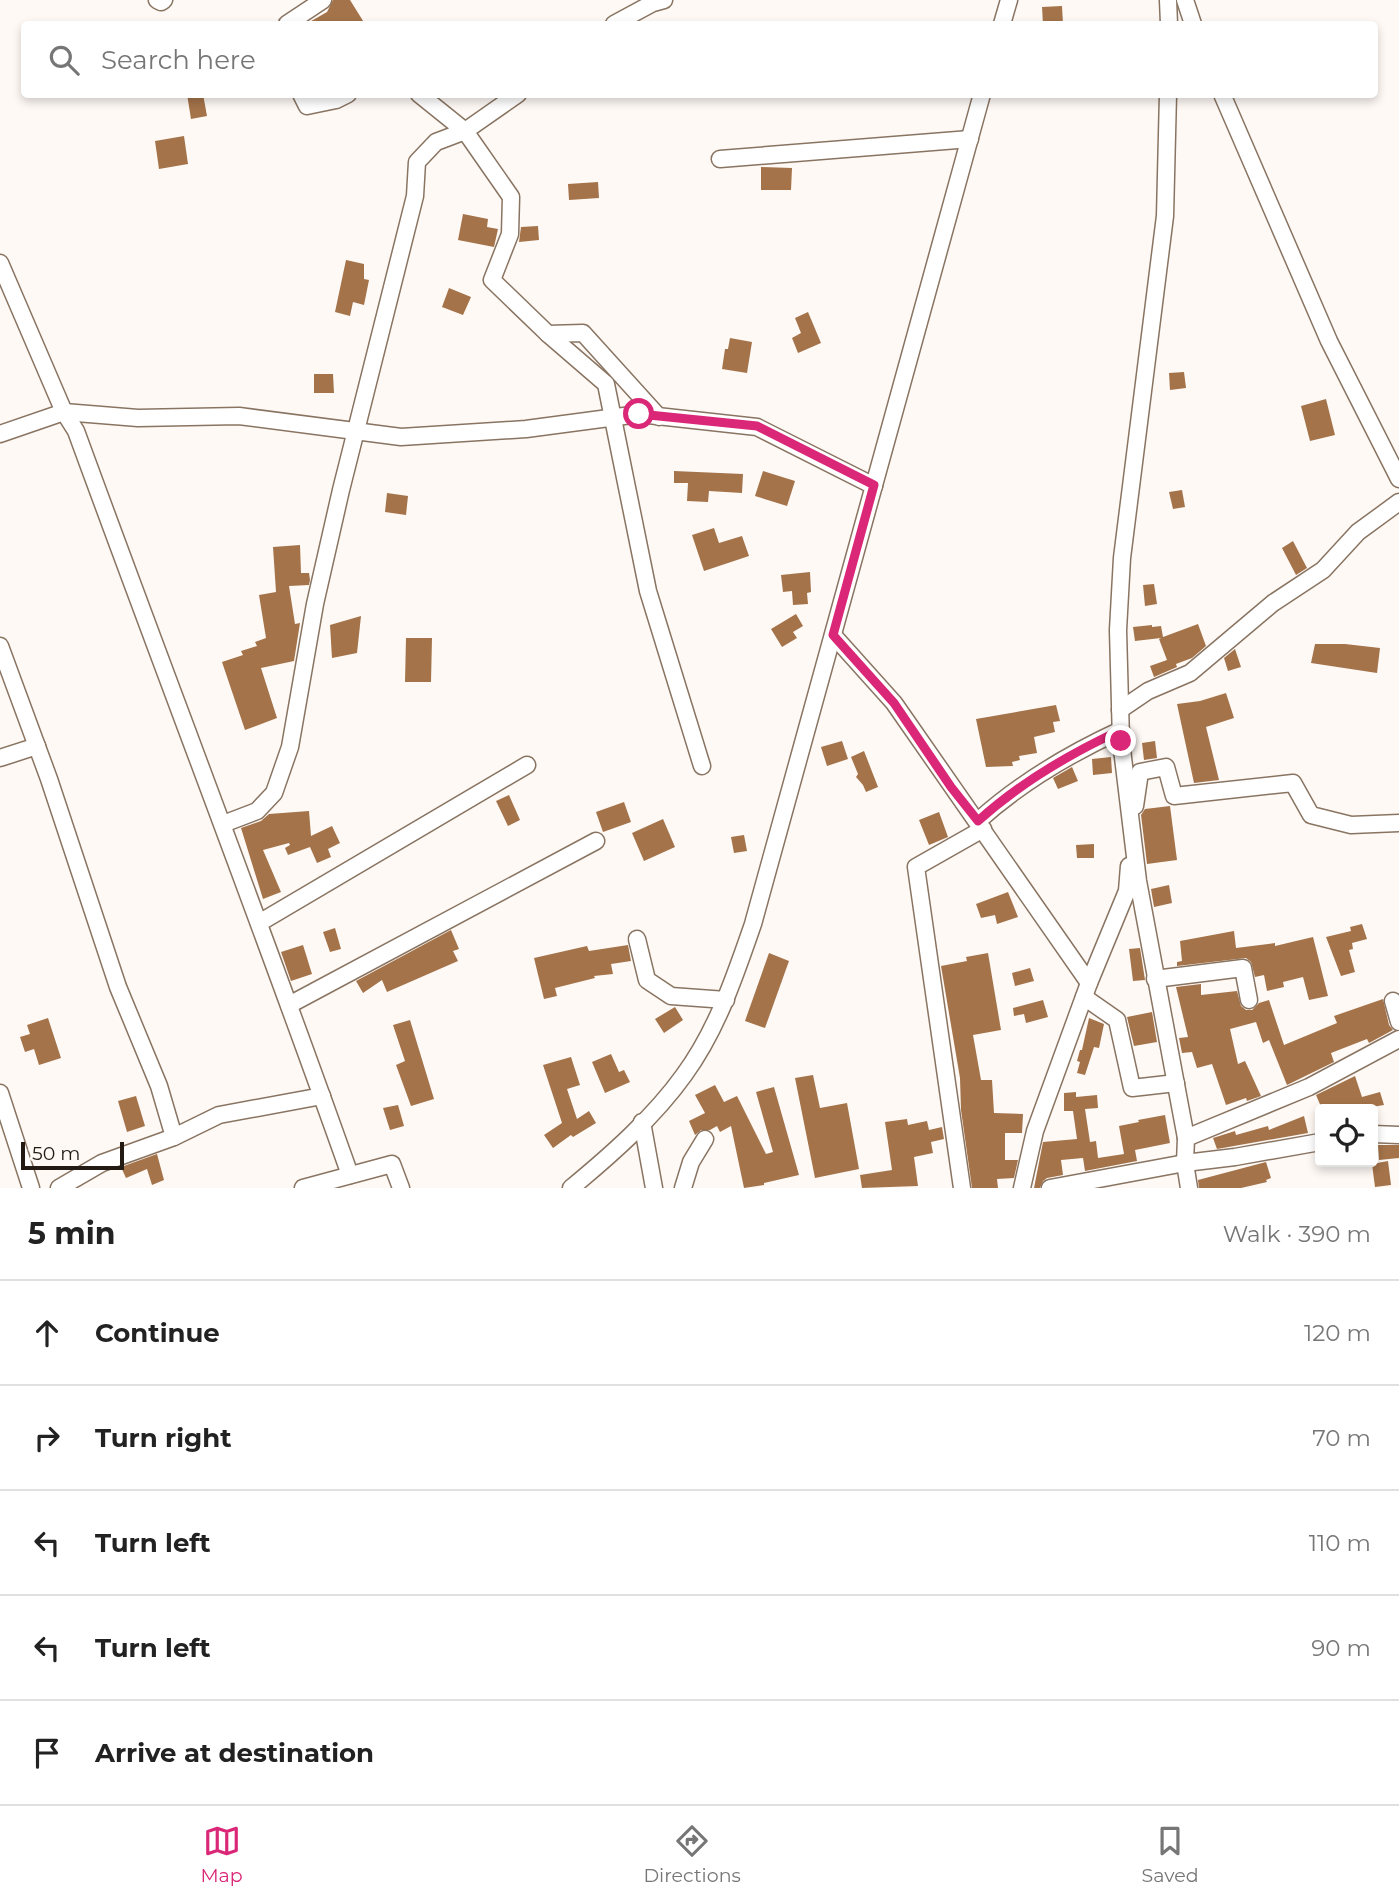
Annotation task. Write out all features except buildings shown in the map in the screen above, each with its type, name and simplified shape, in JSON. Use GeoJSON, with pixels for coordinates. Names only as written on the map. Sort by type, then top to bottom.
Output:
{"type":"FeatureCollection","features":[{"type":"Feature","properties":{"kind":"street"},"geometry":{"type":"LineString","coordinates":[[157,0],[164,0]]}},
{"type":"Feature","properties":{"kind":"street"},"geometry":{"type":"LineString","coordinates":[[292,21],[323,0]]}},
{"type":"Feature","properties":{"kind":"street"},"geometry":{"type":"LineString","coordinates":[[620,21],[664,0]]}},
{"type":"Feature","properties":{"kind":"street"},"geometry":{"type":"LineString","coordinates":[[1003,21],[1009,0]]}},
{"type":"Feature","properties":{"kind":"street"},"geometry":{"type":"LineString","coordinates":[[1168,0],[1169,21]]}},
{"type":"Feature","properties":{"kind":"street"},"geometry":{"type":"LineString","coordinates":[[1185,0],[1192,21]]}},
{"type":"Feature","properties":{"kind":"street"},"geometry":{"type":"LineString","coordinates":[[303,98],[307,106],[340,98]]}},
{"type":"Feature","properties":{"kind":"street"},"geometry":{"type":"LineString","coordinates":[[424,98],[465,131],[511,197],[510,234],[492,280],[548,334],[606,384],[648,591],[702,766]]}},
{"type":"Feature","properties":{"kind":"street"},"geometry":{"type":"LineString","coordinates":[[223,824],[257,811],[274,793],[290,747],[315,604],[415,196],[417,162],[436,142],[465,131],[512,98]]}},
{"type":"Feature","properties":{"kind":"street"},"geometry":{"type":"LineString","coordinates":[[571,1188],[642,1122],[685,1074],[726,1000],[753,924],[981,98]]}},
{"type":"Feature","properties":{"kind":"street"},"geometry":{"type":"LineString","coordinates":[[1168,98],[1165,216],[1122,558],[1118,630],[1121,730],[1132,834],[1155,979],[1186,1139],[1185,1163],[1189,1188]]}},
{"type":"Feature","properties":{"kind":"street"},"geometry":{"type":"LineString","coordinates":[[1224,98],[1329,341],[1399,479]]}},
{"type":"Feature","properties":{"kind":"street"},"geometry":{"type":"LineString","coordinates":[[720,159],[970,139]]}},
{"type":"Feature","properties":{"kind":"street"},"geometry":{"type":"LineString","coordinates":[[0,263],[64,412],[76,431],[223,824],[350,1175]]}},
{"type":"Feature","properties":{"kind":"street"},"geometry":{"type":"LineString","coordinates":[[548,334],[583,333],[659,417]]}},
{"type":"Feature","properties":{"kind":"street"},"geometry":{"type":"LineString","coordinates":[[0,434],[64,412],[138,418],[239,416],[401,437],[526,429],[639,414],[757,426],[874,485]]}},
{"type":"Feature","properties":{"kind":"street"},"geometry":{"type":"LineString","coordinates":[[1120,709],[1148,691],[1190,673],[1273,603],[1323,570],[1357,532],[1399,502]]}},
{"type":"Feature","properties":{"kind":"street"},"geometry":{"type":"LineString","coordinates":[[833,635],[894,703],[980,825],[1086,990],[1117,1020],[1132,1088],[1175,1083]]}},
{"type":"Feature","properties":{"kind":"street"},"geometry":{"type":"LineString","coordinates":[[0,646],[37,746],[118,987],[159,1086],[174,1137]]}},
{"type":"Feature","properties":{"kind":"street"},"geometry":{"type":"LineString","coordinates":[[962,1188],[916,867],[980,825],[1039,774],[1082,748],[1121,730]]}},
{"type":"Feature","properties":{"kind":"street"},"geometry":{"type":"LineString","coordinates":[[0,758],[37,746]]}},
{"type":"Feature","properties":{"kind":"street"},"geometry":{"type":"LineString","coordinates":[[259,923],[527,765]]}},
{"type":"Feature","properties":{"kind":"street"},"geometry":{"type":"LineString","coordinates":[[1022,1188],[1035,1131],[1086,990],[1127,891],[1140,772],[1166,767],[1174,796],[1293,783],[1311,815],[1352,825],[1399,823]]}},
{"type":"Feature","properties":{"kind":"street"},"geometry":{"type":"LineString","coordinates":[[289,1005],[596,841]]}},
{"type":"Feature","properties":{"kind":"street"},"geometry":{"type":"LineString","coordinates":[[637,939],[647,981],[671,996],[726,1000]]}},
{"type":"Feature","properties":{"kind":"street"},"geometry":{"type":"LineString","coordinates":[[1155,979],[1242,968],[1249,1000]]}},
{"type":"Feature","properties":{"kind":"street"},"geometry":{"type":"LineString","coordinates":[[1393,1001],[1399,1022]]}},
{"type":"Feature","properties":{"kind":"street"},"geometry":{"type":"LineString","coordinates":[[1186,1139],[1309,1087],[1399,1039]]}},
{"type":"Feature","properties":{"kind":"street"},"geometry":{"type":"LineString","coordinates":[[0,1093],[32,1188]]}},
{"type":"Feature","properties":{"kind":"street"},"geometry":{"type":"LineString","coordinates":[[59,1188],[102,1163],[174,1137],[219,1115],[322,1096]]}},
{"type":"Feature","properties":{"kind":"street"},"geometry":{"type":"LineString","coordinates":[[642,1122],[654,1188]]}},
{"type":"Feature","properties":{"kind":"street"},"geometry":{"type":"LineString","coordinates":[[1378,1134],[1399,1135]]}},
{"type":"Feature","properties":{"kind":"street"},"geometry":{"type":"LineString","coordinates":[[683,1188],[691,1162],[705,1139]]}},
{"type":"Feature","properties":{"kind":"street"},"geometry":{"type":"LineString","coordinates":[[1050,1188],[1315,1143]]}},
{"type":"Feature","properties":{"kind":"street"},"geometry":{"type":"LineString","coordinates":[[303,1188],[392,1164],[401,1188]]}},
{"type":"Feature","properties":{"kind":"street"},"geometry":{"type":"LineString","coordinates":[[586,1175],[597,1188]]}},
{"type":"Feature","properties":{"kind":"route"},"geometry":{"type":"LineString","coordinates":[[639,414],[757,426],[874,485],[833,635],[894,703],[951,787],[978,821],[1039,774],[1082,748],[1121,730],[1121,741]]}}]}
